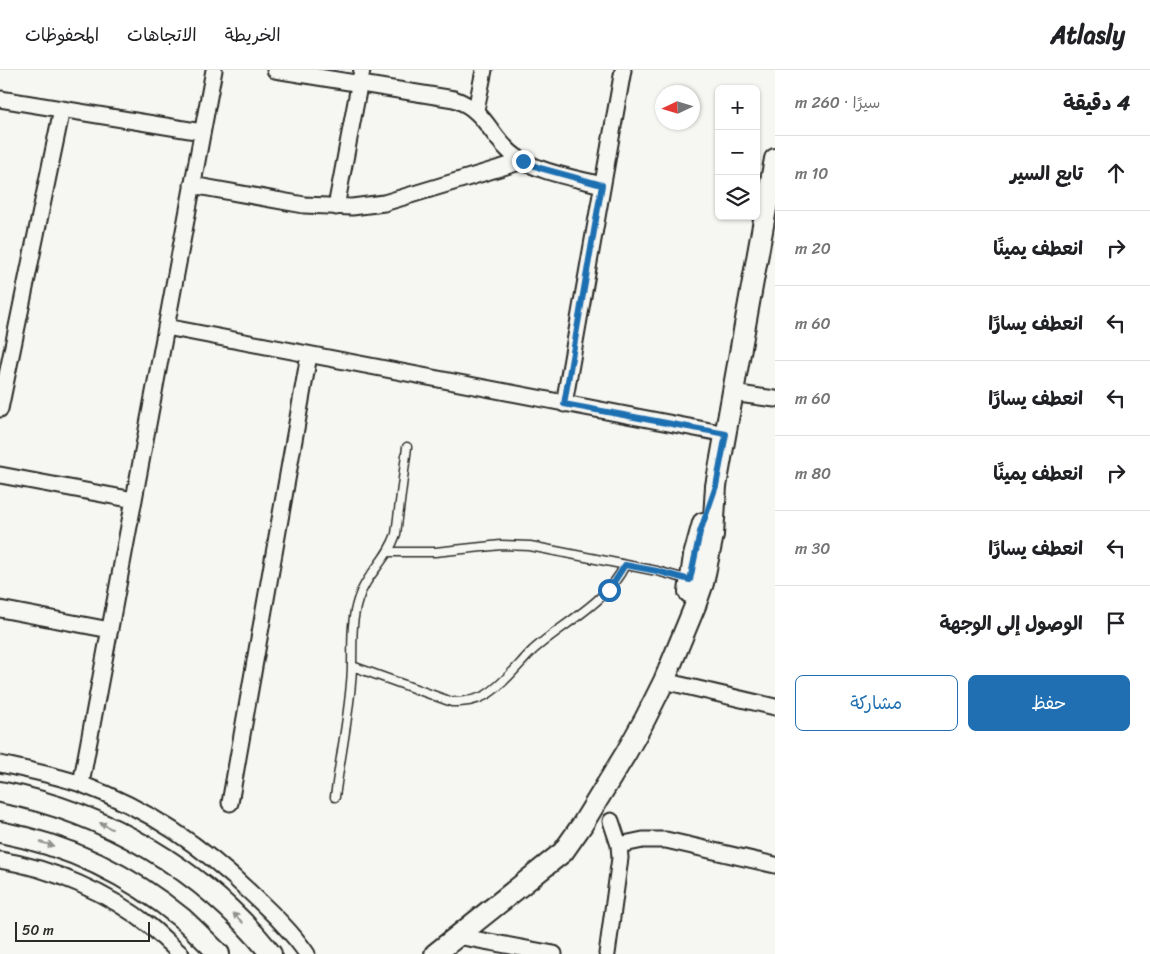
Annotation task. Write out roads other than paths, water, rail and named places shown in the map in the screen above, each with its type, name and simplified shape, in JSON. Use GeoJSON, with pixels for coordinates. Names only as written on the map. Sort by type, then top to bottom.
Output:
{"type":"FeatureCollection","features":[{"type":"Feature","properties":{"kind":"street"},"geometry":{"type":"LineString","coordinates":[[81,784],[214,70]]}},
{"type":"Feature","properties":{"kind":"street"},"geometry":{"type":"LineString","coordinates":[[275,70],[361,77],[466,103],[476,110],[507,150],[523,161],[540,168],[602,185]]}},
{"type":"Feature","properties":{"kind":"street"},"geometry":{"type":"LineString","coordinates":[[476,110],[484,70]]}},
{"type":"Feature","properties":{"kind":"street"},"geometry":{"type":"LineString","coordinates":[[564,404],[623,70]]}},
{"type":"Feature","properties":{"kind":"street"},"geometry":{"type":"LineString","coordinates":[[336,207],[361,77]]}},
{"type":"Feature","properties":{"kind":"street"},"geometry":{"type":"LineString","coordinates":[[0,99],[202,132]]}},
{"type":"Feature","properties":{"kind":"street"},"geometry":{"type":"LineString","coordinates":[[0,409],[62,109]]}},
{"type":"Feature","properties":{"kind":"street"},"geometry":{"type":"LineString","coordinates":[[435,954],[564,852],[636,736],[664,681],[700,591],[708,559],[713,535],[716,486],[732,393],[769,223],[775,159]]}},
{"type":"Feature","properties":{"kind":"street"},"geometry":{"type":"LineString","coordinates":[[192,185],[304,205],[336,207],[384,203],[523,161]]}},
{"type":"Feature","properties":{"kind":"street"},"geometry":{"type":"LineString","coordinates":[[166,328],[726,434]]}},
{"type":"Feature","properties":{"kind":"street"},"geometry":{"type":"LineString","coordinates":[[230,803],[310,355]]}},
{"type":"Feature","properties":{"kind":"street"},"geometry":{"type":"LineString","coordinates":[[732,393],[775,399]]}},
{"type":"Feature","properties":{"kind":"street"},"geometry":{"type":"LineString","coordinates":[[0,475],[134,500]]}},
{"type":"Feature","properties":{"kind":"street"},"geometry":{"type":"LineString","coordinates":[[686,629],[690,580],[700,532],[716,486]]}},
{"type":"Feature","properties":{"kind":"street"},"geometry":{"type":"LineString","coordinates":[[0,609],[110,630]]}},
{"type":"Feature","properties":{"kind":"street"},"geometry":{"type":"LineString","coordinates":[[664,681],[775,707]]}},
{"type":"Feature","properties":{"kind":"street"},"geometry":{"type":"LineString","coordinates":[[0,764],[81,784],[133,807],[184,836],[228,872],[268,909],[307,954]]}},
{"type":"Feature","properties":{"kind":"street"},"geometry":{"type":"LineString","coordinates":[[0,792],[59,807],[100,822],[141,844],[180,869],[219,899],[256,935],[271,954]]}},
{"type":"Feature","properties":{"kind":"street"},"geometry":{"type":"LineString","coordinates":[[607,954],[620,858],[619,845],[611,821]]}},
{"type":"Feature","properties":{"kind":"street"},"geometry":{"type":"LineString","coordinates":[[0,832],[64,849],[108,869],[148,893],[176,914],[219,954]]}},
{"type":"Feature","properties":{"kind":"street"},"geometry":{"type":"LineString","coordinates":[[619,845],[643,840],[666,840],[775,865]]}},
{"type":"Feature","properties":{"kind":"street"},"geometry":{"type":"LineString","coordinates":[[0,860],[58,876],[107,897],[149,925],[181,954]]}},
{"type":"Feature","properties":{"kind":"street"},"geometry":{"type":"LineString","coordinates":[[457,936],[554,954]]}},
{"type":"Feature","properties":{"kind":"lane"},"geometry":{"type":"LineString","coordinates":[[335,797],[350,698],[352,629],[358,599],[369,578],[388,552],[396,534],[408,447]]}},
{"type":"Feature","properties":{"kind":"lane"},"geometry":{"type":"LineString","coordinates":[[388,552],[434,552],[516,545],[530,546],[657,571],[690,580]]}},
{"type":"Feature","properties":{"kind":"lane"},"geometry":{"type":"LineString","coordinates":[[352,666],[452,702],[476,699],[497,686],[535,649],[602,597],[616,581],[625,565]]}}]}
